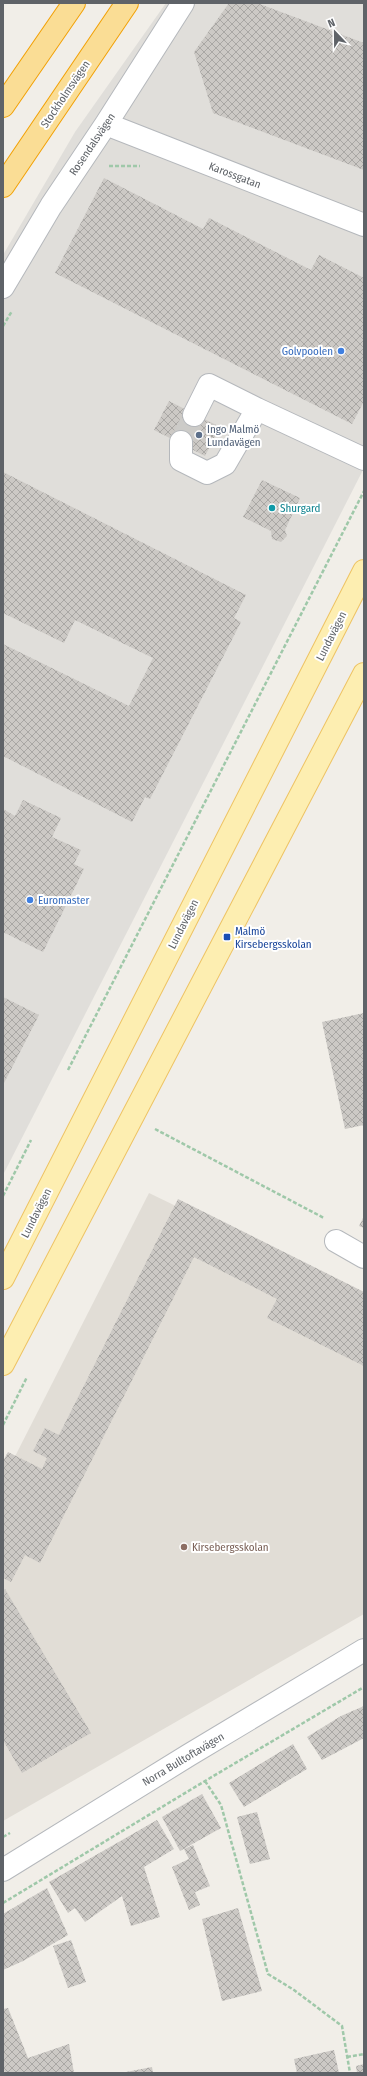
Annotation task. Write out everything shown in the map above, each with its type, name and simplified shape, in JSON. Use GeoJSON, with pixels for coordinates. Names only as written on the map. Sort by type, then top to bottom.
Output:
{"type":"FeatureCollection","features":[{"type":"Feature","properties":{"kind":"highway"},"geometry":{"type":"LineString","coordinates":[[3,106],[74,3]]}},
{"type":"Feature","properties":{"kind":"highway","name":"Stockholmsvägen"},"geometry":{"type":"LineString","coordinates":[[3,186],[127,3]]}},
{"type":"Feature","properties":{"kind":"main road","name":"Lundavägen"},"geometry":{"type":"LineString","coordinates":[[3,1278],[364,571]]}},
{"type":"Feature","properties":{"kind":"main road"},"geometry":{"type":"LineString","coordinates":[[3,1364],[364,674]]}},
{"type":"Feature","properties":{"kind":"street","name":"Rosendalsvägen"},"geometry":{"type":"LineString","coordinates":[[3,287],[51,206],[106,124],[183,3]]}},
{"type":"Feature","properties":{"kind":"street","name":"Karossgatan"},"geometry":{"type":"LineString","coordinates":[[106,124],[364,225]]}},
{"type":"Feature","properties":{"kind":"street"},"geometry":{"type":"LineString","coordinates":[[194,415],[209,385],[257,410],[364,459]]}},
{"type":"Feature","properties":{"kind":"street"},"geometry":{"type":"LineString","coordinates":[[181,442],[181,460],[207,473],[225,464],[257,410]]}},
{"type":"Feature","properties":{"kind":"street"},"geometry":{"type":"LineString","coordinates":[[336,1241],[364,1257]]}},
{"type":"Feature","properties":{"kind":"street","name":"Norra Bulltoftavägen"},"geometry":{"type":"LineString","coordinates":[[3,1870],[189,1755],[364,1650]]}},
{"type":"Feature","properties":{"kind":"path"},"geometry":{"type":"LineString","coordinates":[[104,166],[143,166]]}},
{"type":"Feature","properties":{"kind":"path"},"geometry":{"type":"LineString","coordinates":[[3,326],[15,307]]}},
{"type":"Feature","properties":{"kind":"path"},"geometry":{"type":"LineString","coordinates":[[68,1070],[364,491]]}},
{"type":"Feature","properties":{"kind":"path"},"geometry":{"type":"LineString","coordinates":[[155,1129],[324,1218],[336,1241]]}},
{"type":"Feature","properties":{"kind":"path"},"geometry":{"type":"LineString","coordinates":[[3,1196],[31,1140]]}},
{"type":"Feature","properties":{"kind":"path"},"geometry":{"type":"LineString","coordinates":[[3,1903],[364,1687]]}},
{"type":"Feature","properties":{"kind":"path"},"geometry":{"type":"LineString","coordinates":[[205,1781],[222,1805],[268,1974],[294,1990],[342,2026],[350,2073]]}},
{"type":"Feature","properties":{"kind":"path"},"geometry":{"type":"LineString","coordinates":[[347,2057],[364,2054]]}},
{"type":"Feature","properties":{"kind":"shaded area"},"geometry":{"type":"Polygon","coordinates":[[[166,3],[364,3],[364,468],[3,1175],[3,255],[75,132],[166,3]]]}},
{"type":"Feature","properties":{"kind":"shaded area","name":"Kirsebergsskolan"},"geometry":{"type":"Polygon","coordinates":[[[149,1193],[364,1297],[364,1614],[3,1821],[3,1480],[149,1193]]]}},
{"type":"Feature","properties":{"kind":"building"},"geometry":{"type":"Polygon","coordinates":[[[229,3],[257,3],[364,43],[364,170],[213,113],[194,52],[229,3]]]}},
{"type":"Feature","properties":{"kind":"building"},"geometry":{"type":"Polygon","coordinates":[[[104,178],[203,229],[209,218],[311,270],[319,255],[364,278],[364,401],[352,424],[55,273],[104,178]]]}},
{"type":"Feature","properties":{"kind":"building"},"geometry":{"type":"Polygon","coordinates":[[[169,401],[220,427],[205,456],[154,430],[169,401]]]}},
{"type":"Feature","properties":{"kind":"building"},"geometry":{"type":"Polygon","coordinates":[[[3,472],[246,595],[234,618],[241,622],[150,799],[145,797],[132,822],[3,756],[3,644],[129,706],[153,658],[75,620],[64,643],[3,613],[3,472]]]}},
{"type":"Feature","properties":{"kind":"building","name":"Shurgard"},"geometry":{"type":"Polygon","coordinates":[[[262,480],[300,498],[285,530],[287,536],[281,542],[272,539],[271,531],[243,517],[262,480]]]}},
{"type":"Feature","properties":{"kind":"building"},"geometry":{"type":"Polygon","coordinates":[[[23,800],[61,818],[52,837],[81,850],[74,864],[84,869],[43,952],[3,932],[3,809],[15,816],[23,800]]]}},
{"type":"Feature","properties":{"kind":"building"},"geometry":{"type":"Polygon","coordinates":[[[3,997],[39,1015],[3,1085],[3,997]]]}},
{"type":"Feature","properties":{"kind":"building"},"geometry":{"type":"Polygon","coordinates":[[[364,1013],[364,1125],[345,1129],[322,1022],[364,1013]]]}},
{"type":"Feature","properties":{"kind":"building"},"geometry":{"type":"Polygon","coordinates":[[[178,1199],[364,1292],[364,1366],[267,1318],[277,1299],[194,1257],[40,1563],[25,1555],[11,1582],[3,1578],[3,1461],[8,1452],[42,1469],[47,1458],[33,1451],[45,1428],[59,1435],[178,1199]]]}},
{"type":"Feature","properties":{"kind":"building"},"geometry":{"type":"Polygon","coordinates":[[[364,1216],[364,1228],[359,1226],[364,1216]]]}},
{"type":"Feature","properties":{"kind":"building"},"geometry":{"type":"Polygon","coordinates":[[[5,1589],[91,1733],[22,1773],[3,1740],[3,1590],[5,1589]]]}},
{"type":"Feature","properties":{"kind":"building"},"geometry":{"type":"Polygon","coordinates":[[[364,1706],[364,1738],[322,1760],[307,1737],[341,1716],[364,1706]]]}},
{"type":"Feature","properties":{"kind":"building"},"geometry":{"type":"Polygon","coordinates":[[[293,1744],[307,1769],[244,1807],[229,1783],[293,1744]]]}},
{"type":"Feature","properties":{"kind":"building"},"geometry":{"type":"Polygon","coordinates":[[[202,1794],[221,1828],[180,1851],[162,1817],[202,1794]]]}},
{"type":"Feature","properties":{"kind":"building"},"geometry":{"type":"Polygon","coordinates":[[[257,1812],[270,1859],[250,1864],[237,1817],[257,1812]]]}},
{"type":"Feature","properties":{"kind":"building"},"geometry":{"type":"Polygon","coordinates":[[[157,1820],[174,1849],[144,1867],[160,1917],[131,1926],[122,1896],[85,1922],[75,1908],[68,1913],[49,1882],[157,1820]]]}},
{"type":"Feature","properties":{"kind":"building"},"geometry":{"type":"Polygon","coordinates":[[[193,1845],[210,1886],[195,1892],[200,1905],[189,1910],[172,1867],[189,1859],[184,1849],[193,1845]]]}},
{"type":"Feature","properties":{"kind":"building"},"geometry":{"type":"Polygon","coordinates":[[[47,1888],[68,1935],[23,1961],[3,1970],[3,1914],[47,1888]]]}},
{"type":"Feature","properties":{"kind":"building"},"geometry":{"type":"Polygon","coordinates":[[[238,1908],[262,1991],[222,2001],[202,1919],[238,1908]]]}},
{"type":"Feature","properties":{"kind":"building"},"geometry":{"type":"Polygon","coordinates":[[[71,1940],[86,1982],[68,1988],[53,1946],[71,1940]]]}},
{"type":"Feature","properties":{"kind":"building"},"geometry":{"type":"Polygon","coordinates":[[[8,2008],[28,2058],[69,2044],[74,2073],[5,2073],[3,2069],[3,2009],[8,2008]]]}},
{"type":"Feature","properties":{"kind":"building"},"geometry":{"type":"Polygon","coordinates":[[[334,2050],[339,2073],[297,2073],[294,2059],[334,2050]]]}},
{"type":"Feature","properties":{"kind":"building"},"geometry":{"type":"Polygon","coordinates":[[[364,2064],[364,2073],[357,2073],[356,2066],[364,2064]]]}},
{"type":"Feature","properties":{"kind":"building"},"geometry":{"type":"Polygon","coordinates":[[[152,2067],[153,2073],[126,2073],[126,2072],[152,2067]]]}},
{"type":"Feature","properties":{"kind":"tunnel"},"geometry":{"type":"LineString","coordinates":[[181,442],[194,415]]}},
{"type":"Feature","properties":{"kind":"place","name":"Golvpoolen"},"geometry":{"type":"Point","coordinates":[341,351]}},
{"type":"Feature","properties":{"kind":"place","name":"Ingo Malmö Lundavägen"},"geometry":{"type":"Point","coordinates":[199,435]}},
{"type":"Feature","properties":{"kind":"place","name":"Shurgard"},"geometry":{"type":"Point","coordinates":[272,508]}},
{"type":"Feature","properties":{"kind":"place","name":"Euromaster"},"geometry":{"type":"Point","coordinates":[30,900]}},
{"type":"Feature","properties":{"kind":"place","name":"Malmö Kirsebergsskolan"},"geometry":{"type":"Point","coordinates":[227,937]}},
{"type":"Feature","properties":{"kind":"place","name":"Kirsebergsskolan"},"geometry":{"type":"Point","coordinates":[184,1547]}}]}
